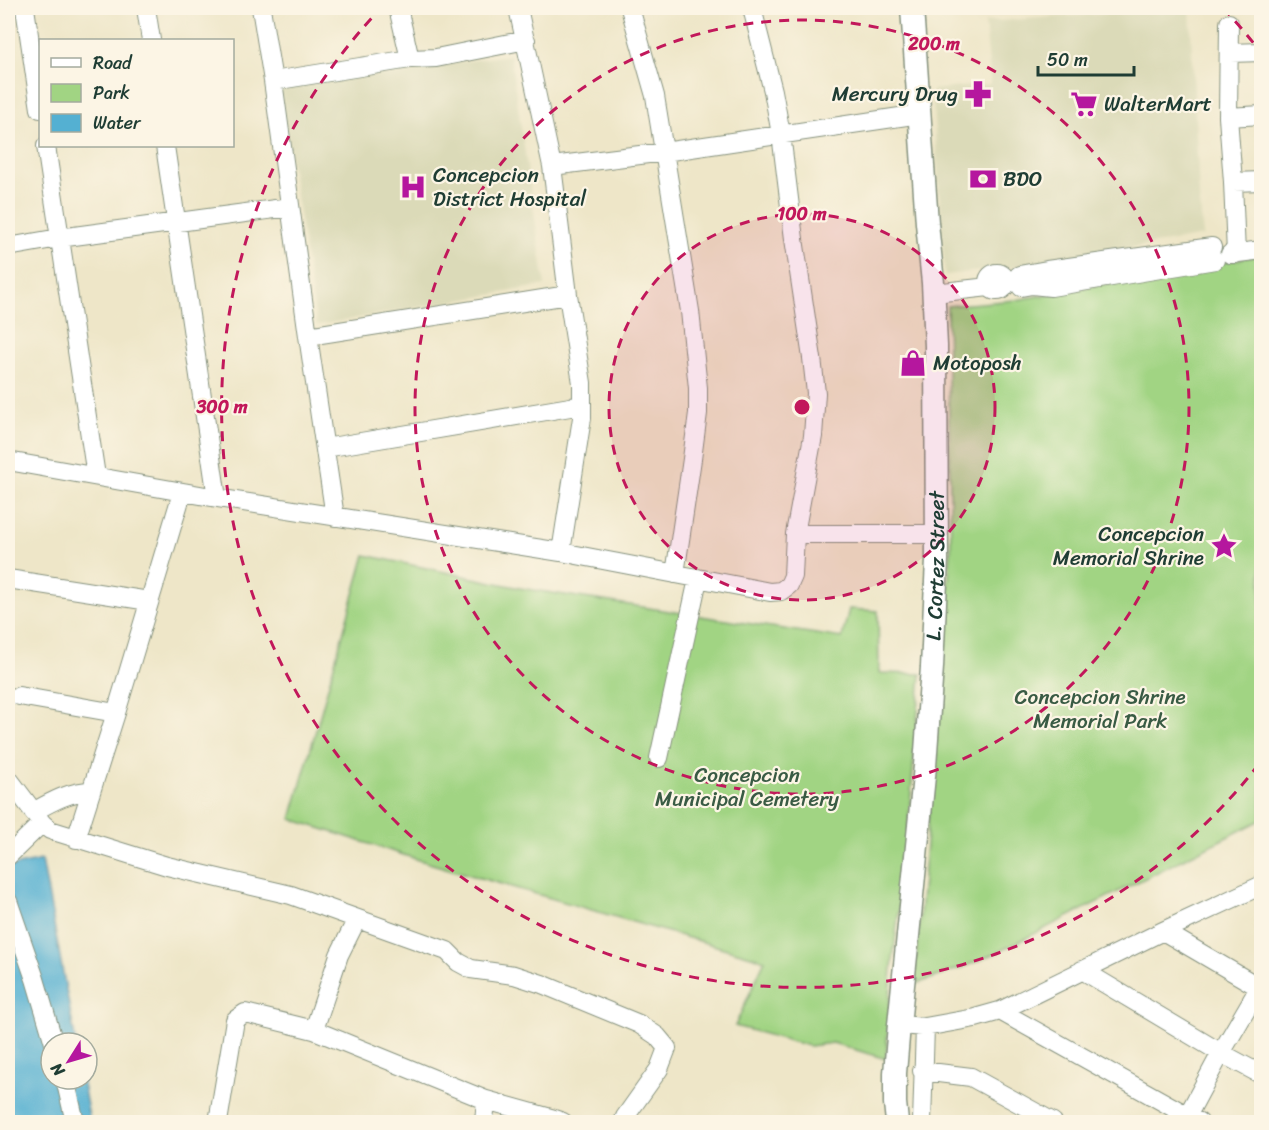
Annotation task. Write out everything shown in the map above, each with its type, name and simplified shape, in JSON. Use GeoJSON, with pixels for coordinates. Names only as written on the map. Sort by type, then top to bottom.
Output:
{"type":"FeatureCollection","features":[{"type":"Feature","properties":{"kind":"main road","name":"L. Cortez Street"},"geometry":{"type":"LineString","coordinates":[[897,1122],[895,1073],[925,766],[932,667],[937,534],[934,288],[927,223],[912,8]]}},
{"type":"Feature","properties":{"kind":"street"},"geometry":{"type":"LineString","coordinates":[[26,8],[39,102]]}},
{"type":"Feature","properties":{"kind":"street"},"geometry":{"type":"LineString","coordinates":[[146,8],[151,39]]}},
{"type":"Feature","properties":{"kind":"street"},"geometry":{"type":"LineString","coordinates":[[261,8],[335,517]]}},
{"type":"Feature","properties":{"kind":"street"},"geometry":{"type":"LineString","coordinates":[[398,8],[410,59]]}},
{"type":"Feature","properties":{"kind":"street"},"geometry":{"type":"LineString","coordinates":[[518,8],[552,166],[568,295],[582,383],[582,418],[561,552]]}},
{"type":"Feature","properties":{"kind":"street"},"geometry":{"type":"LineString","coordinates":[[630,8],[655,96],[690,311],[698,388],[698,413],[675,574]]}},
{"type":"Feature","properties":{"kind":"street"},"geometry":{"type":"LineString","coordinates":[[8,461],[217,498],[561,552],[770,592],[781,591],[789,585],[793,576],[795,534],[813,436],[816,393],[781,135],[773,91],[752,8]]}},
{"type":"Feature","properties":{"kind":"street"},"geometry":{"type":"LineString","coordinates":[[1223,254],[1233,182],[1228,117],[1229,23]]}},
{"type":"Feature","properties":{"kind":"street"},"geometry":{"type":"LineString","coordinates":[[273,81],[410,59],[436,58],[526,40]]}},
{"type":"Feature","properties":{"kind":"street"},"geometry":{"type":"LineString","coordinates":[[1230,53],[1262,52]]}},
{"type":"Feature","properties":{"kind":"street"},"geometry":{"type":"LineString","coordinates":[[552,166],[664,152],[920,114]]}},
{"type":"Feature","properties":{"kind":"street"},"geometry":{"type":"LineString","coordinates":[[1228,117],[1262,115]]}},
{"type":"Feature","properties":{"kind":"street"},"geometry":{"type":"LineString","coordinates":[[46,147],[96,476]]}},
{"type":"Feature","properties":{"kind":"street"},"geometry":{"type":"LineString","coordinates":[[165,147],[217,498]]}},
{"type":"Feature","properties":{"kind":"street"},"geometry":{"type":"LineString","coordinates":[[1233,182],[1262,181]]}},
{"type":"Feature","properties":{"kind":"street"},"geometry":{"type":"LineString","coordinates":[[8,247],[290,207]]}},
{"type":"Feature","properties":{"kind":"street"},"geometry":{"type":"LineString","coordinates":[[934,288],[1007,282],[1047,270],[1262,250]]}},
{"type":"Feature","properties":{"kind":"street"},"geometry":{"type":"LineString","coordinates":[[308,336],[568,295]]}},
{"type":"Feature","properties":{"kind":"street"},"geometry":{"type":"LineString","coordinates":[[325,448],[582,405]]}},
{"type":"Feature","properties":{"kind":"street"},"geometry":{"type":"LineString","coordinates":[[76,839],[182,492]]}},
{"type":"Feature","properties":{"kind":"street"},"geometry":{"type":"LineString","coordinates":[[795,534],[937,534]]}},
{"type":"Feature","properties":{"kind":"street"},"geometry":{"type":"LineString","coordinates":[[8,579],[149,601]]}},
{"type":"Feature","properties":{"kind":"street"},"geometry":{"type":"LineString","coordinates":[[659,758],[698,579]]}},
{"type":"Feature","properties":{"kind":"street"},"geometry":{"type":"LineString","coordinates":[[19,696],[116,713]]}},
{"type":"Feature","properties":{"kind":"street"},"geometry":{"type":"LineString","coordinates":[[8,778],[37,818],[50,830],[167,866],[291,895],[447,951],[458,962],[471,969],[514,975],[542,984],[639,1024],[657,1036],[667,1048],[659,1069],[623,1122]]}},
{"type":"Feature","properties":{"kind":"street"},"geometry":{"type":"LineString","coordinates":[[8,856],[50,802],[82,791],[91,791]]}},
{"type":"Feature","properties":{"kind":"street"},"geometry":{"type":"LineString","coordinates":[[899,1025],[925,1027],[1000,1011],[1261,886]]}},
{"type":"Feature","properties":{"kind":"street"},"geometry":{"type":"LineString","coordinates":[[8,901],[50,1031]]}},
{"type":"Feature","properties":{"kind":"street"},"geometry":{"type":"LineString","coordinates":[[314,1030],[339,954],[357,919]]}},
{"type":"Feature","properties":{"kind":"street"},"geometry":{"type":"LineString","coordinates":[[1000,1011],[1190,1120],[1221,1053],[1260,988],[1163,931]]}},
{"type":"Feature","properties":{"kind":"street"},"geometry":{"type":"LineString","coordinates":[[1082,970],[1262,1075]]}},
{"type":"Feature","properties":{"kind":"street"},"geometry":{"type":"LineString","coordinates":[[218,1122],[235,1020],[245,1013],[314,1030],[486,1100],[563,1122]]}},
{"type":"Feature","properties":{"kind":"street"},"geometry":{"type":"LineString","coordinates":[[922,1122],[925,1027]]}},
{"type":"Feature","properties":{"kind":"street"},"geometry":{"type":"LineString","coordinates":[[922,1071],[971,1077],[1053,1122]]}},
{"type":"Feature","properties":{"kind":"street"},"geometry":{"type":"LineString","coordinates":[[68,1091],[75,1122]]}},
{"type":"Feature","properties":{"kind":"street"},"geometry":{"type":"LineString","coordinates":[[484,1122],[486,1100]]}},
{"type":"Feature","properties":{"kind":"shaded area","name":"WalterMart"},"geometry":{"type":"Polygon","coordinates":[[[1190,10],[1203,236],[1006,268],[945,275],[932,90],[990,84],[985,22],[1190,10]]]}},
{"type":"Feature","properties":{"kind":"shaded area","name":"Concepcion District Hospital"},"geometry":{"type":"Polygon","coordinates":[[[510,55],[545,285],[317,325],[279,88],[510,55]]]}},
{"type":"Feature","properties":{"kind":"green space","name":"Concepcion Shrine Memorial Park"},"geometry":{"type":"Polygon","coordinates":[[[1261,255],[1261,820],[996,953],[914,985],[951,551],[947,306],[1016,300],[1261,255]]]}},
{"type":"Feature","properties":{"kind":"green space","name":"Concepcion Municipal Cemetery"},"geometry":{"type":"Polygon","coordinates":[[[365,555],[520,588],[842,638],[849,609],[878,611],[879,673],[921,674],[907,841],[892,967],[886,1059],[833,1043],[809,1046],[735,1026],[765,960],[432,864],[291,819],[365,555]]]}},
{"type":"Feature","properties":{"kind":"water"},"geometry":{"type":"Polygon","coordinates":[[[42,860],[74,1031],[39,1031],[39,1091],[84,1091],[90,1122],[8,1122],[8,867],[42,860]]]}},
{"type":"Feature","properties":{"kind":"place","name":"Mercury Drug"},"geometry":{"type":"Point","coordinates":[978,94]}},
{"type":"Feature","properties":{"kind":"place","name":"WalterMart"},"geometry":{"type":"Point","coordinates":[1084,104]}},
{"type":"Feature","properties":{"kind":"place","name":"BDO"},"geometry":{"type":"Point","coordinates":[983,179]}},
{"type":"Feature","properties":{"kind":"place","name":"Concepcion District Hospital"},"geometry":{"type":"Point","coordinates":[413,187]}},
{"type":"Feature","properties":{"kind":"place","name":"Motoposh"},"geometry":{"type":"Point","coordinates":[913,363]}},
{"type":"Feature","properties":{"kind":"place","name":"Concepcion Memorial Shrine"},"geometry":{"type":"Point","coordinates":[1224,546]}}]}
